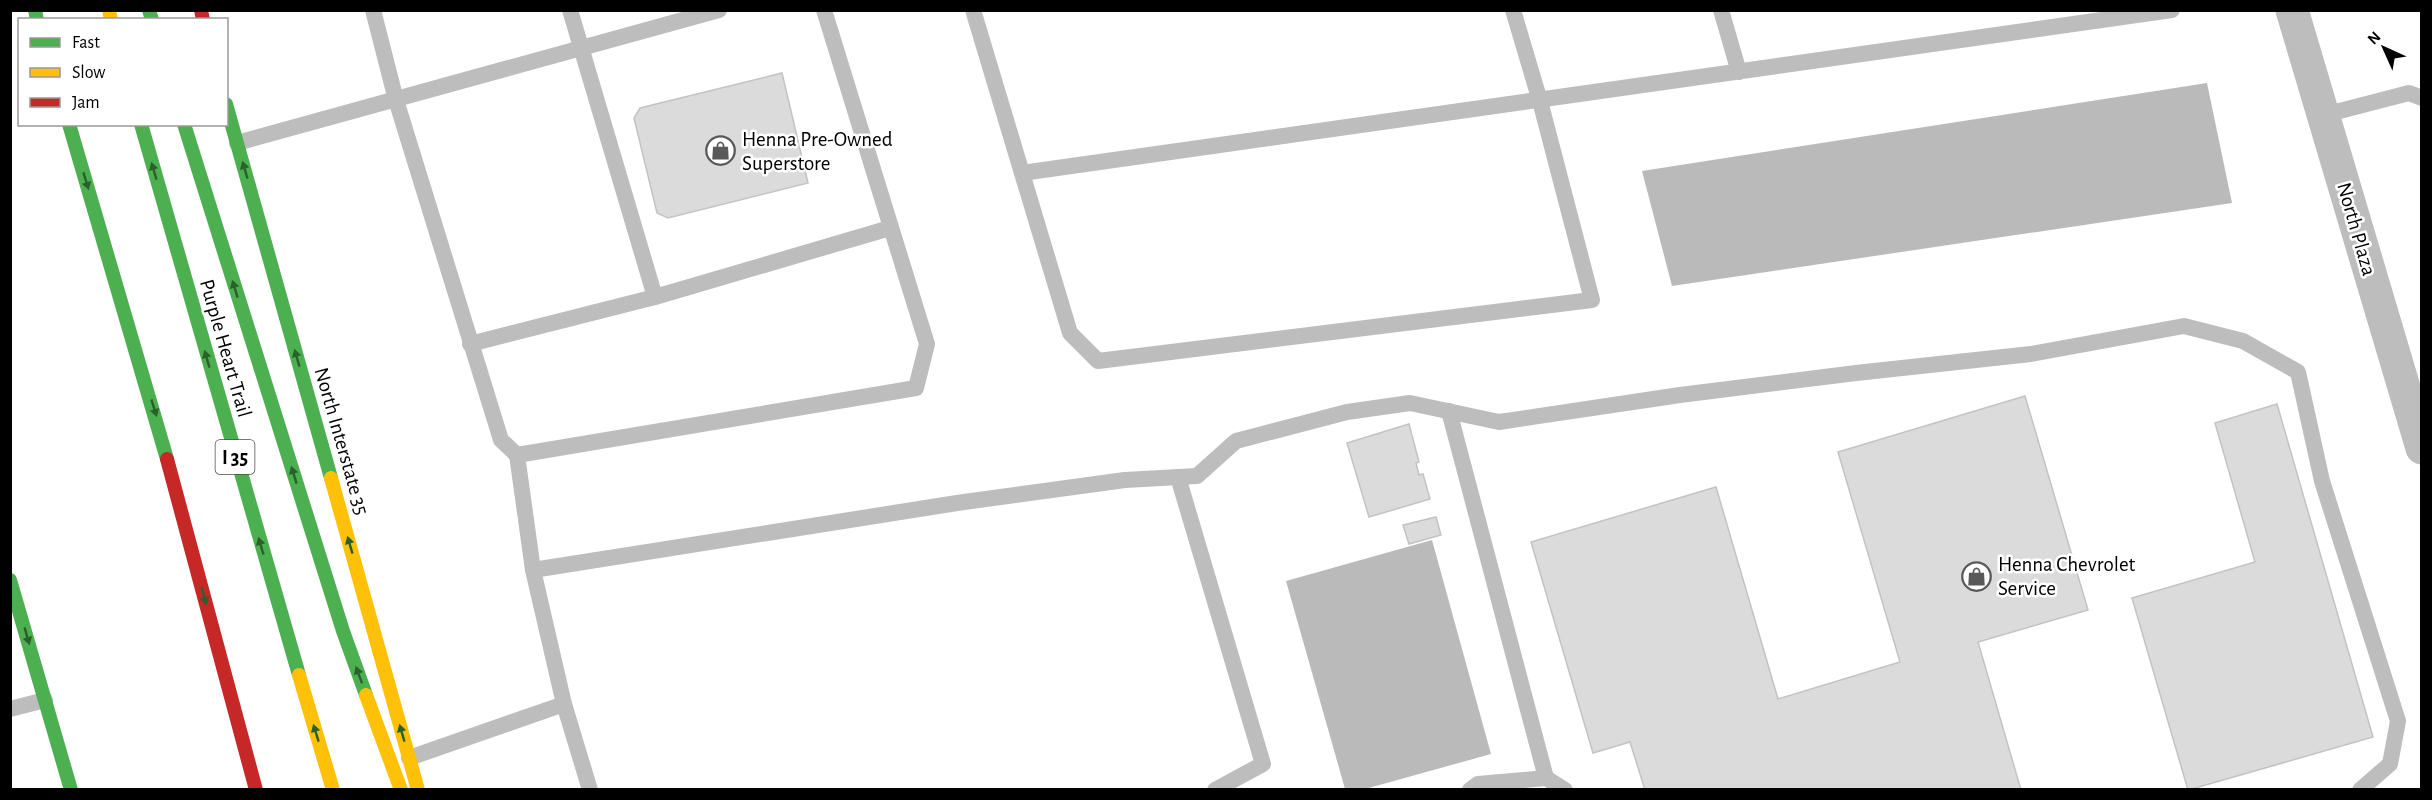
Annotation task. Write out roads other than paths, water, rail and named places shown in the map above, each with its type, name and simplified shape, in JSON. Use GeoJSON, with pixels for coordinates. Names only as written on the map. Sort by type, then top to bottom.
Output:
{"type":"FeatureCollection","features":[{"type":"Feature","properties":{"kind":"main road","name":"North Interstate 35"},"geometry":{"type":"LineString","coordinates":[[228,111],[418,789]]}},
{"type":"Feature","properties":{"kind":"main road"},"geometry":{"type":"LineString","coordinates":[[70,126],[156,417],[256,789]]}},
{"type":"Feature","properties":{"kind":"main road","name":"Purple Heart Trail"},"geometry":{"type":"LineString","coordinates":[[142,126],[264,558],[333,789]]}},
{"type":"Feature","properties":{"kind":"main road"},"geometry":{"type":"LineString","coordinates":[[185,126],[343,631],[400,789]]}},
{"type":"Feature","properties":{"kind":"main road"},"geometry":{"type":"LineString","coordinates":[[10,580],[71,789]]}},
{"type":"Feature","properties":{"kind":"street","name":"North Plaza"},"geometry":{"type":"LineString","coordinates":[[2292,10],[2421,448]]}},
{"type":"Feature","properties":{"kind":"lane"},"geometry":{"type":"LineString","coordinates":[[373,10],[396,100],[501,440],[517,455],[533,570],[564,704],[590,789]]}},
{"type":"Feature","properties":{"kind":"lane"},"geometry":{"type":"LineString","coordinates":[[570,10],[654,297]]}},
{"type":"Feature","properties":{"kind":"lane"},"geometry":{"type":"LineString","coordinates":[[237,143],[582,50],[719,10]]}},
{"type":"Feature","properties":{"kind":"lane"},"geometry":{"type":"LineString","coordinates":[[517,455],[916,388],[927,344],[824,10]]}},
{"type":"Feature","properties":{"kind":"lane"},"geometry":{"type":"LineString","coordinates":[[972,10],[1070,333],[1098,361],[1592,300],[1540,101],[1513,10]]}},
{"type":"Feature","properties":{"kind":"lane"},"geometry":{"type":"LineString","coordinates":[[1721,10],[1739,72]]}},
{"type":"Feature","properties":{"kind":"lane"},"geometry":{"type":"LineString","coordinates":[[1022,172],[1540,101],[2172,10]]}},
{"type":"Feature","properties":{"kind":"lane"},"geometry":{"type":"LineString","coordinates":[[2324,115],[2409,93],[2421,98]]}},
{"type":"Feature","properties":{"kind":"lane"},"geometry":{"type":"LineString","coordinates":[[470,344],[654,297],[890,228]]}},
{"type":"Feature","properties":{"kind":"lane"},"geometry":{"type":"LineString","coordinates":[[533,570],[957,503],[1125,480],[1197,476],[1236,441],[1347,412],[1410,403],[1499,423],[1692,393],[2031,354],[2184,326],[2243,341],[2298,372],[2322,482],[2398,721],[2390,764],[2360,789]]}},
{"type":"Feature","properties":{"kind":"lane"},"geometry":{"type":"LineString","coordinates":[[1449,411],[1546,778]]}},
{"type":"Feature","properties":{"kind":"lane"},"geometry":{"type":"LineString","coordinates":[[1178,477],[1263,764],[1215,789]]}},
{"type":"Feature","properties":{"kind":"lane"},"geometry":{"type":"LineString","coordinates":[[10,709],[45,700]]}},
{"type":"Feature","properties":{"kind":"lane"},"geometry":{"type":"LineString","coordinates":[[409,758],[564,704]]}},
{"type":"Feature","properties":{"kind":"lane"},"geometry":{"type":"LineString","coordinates":[[1470,789],[1478,784],[1546,778],[1565,789]]}},
{"type":"Feature","properties":{"kind":"place","name":"Henna Pre-Owned Superstore"},"geometry":{"type":"Point","coordinates":[721,151]}},
{"type":"Feature","properties":{"kind":"place","name":"Henna Chevrolet Service"},"geometry":{"type":"Point","coordinates":[1977,576]}}]}
